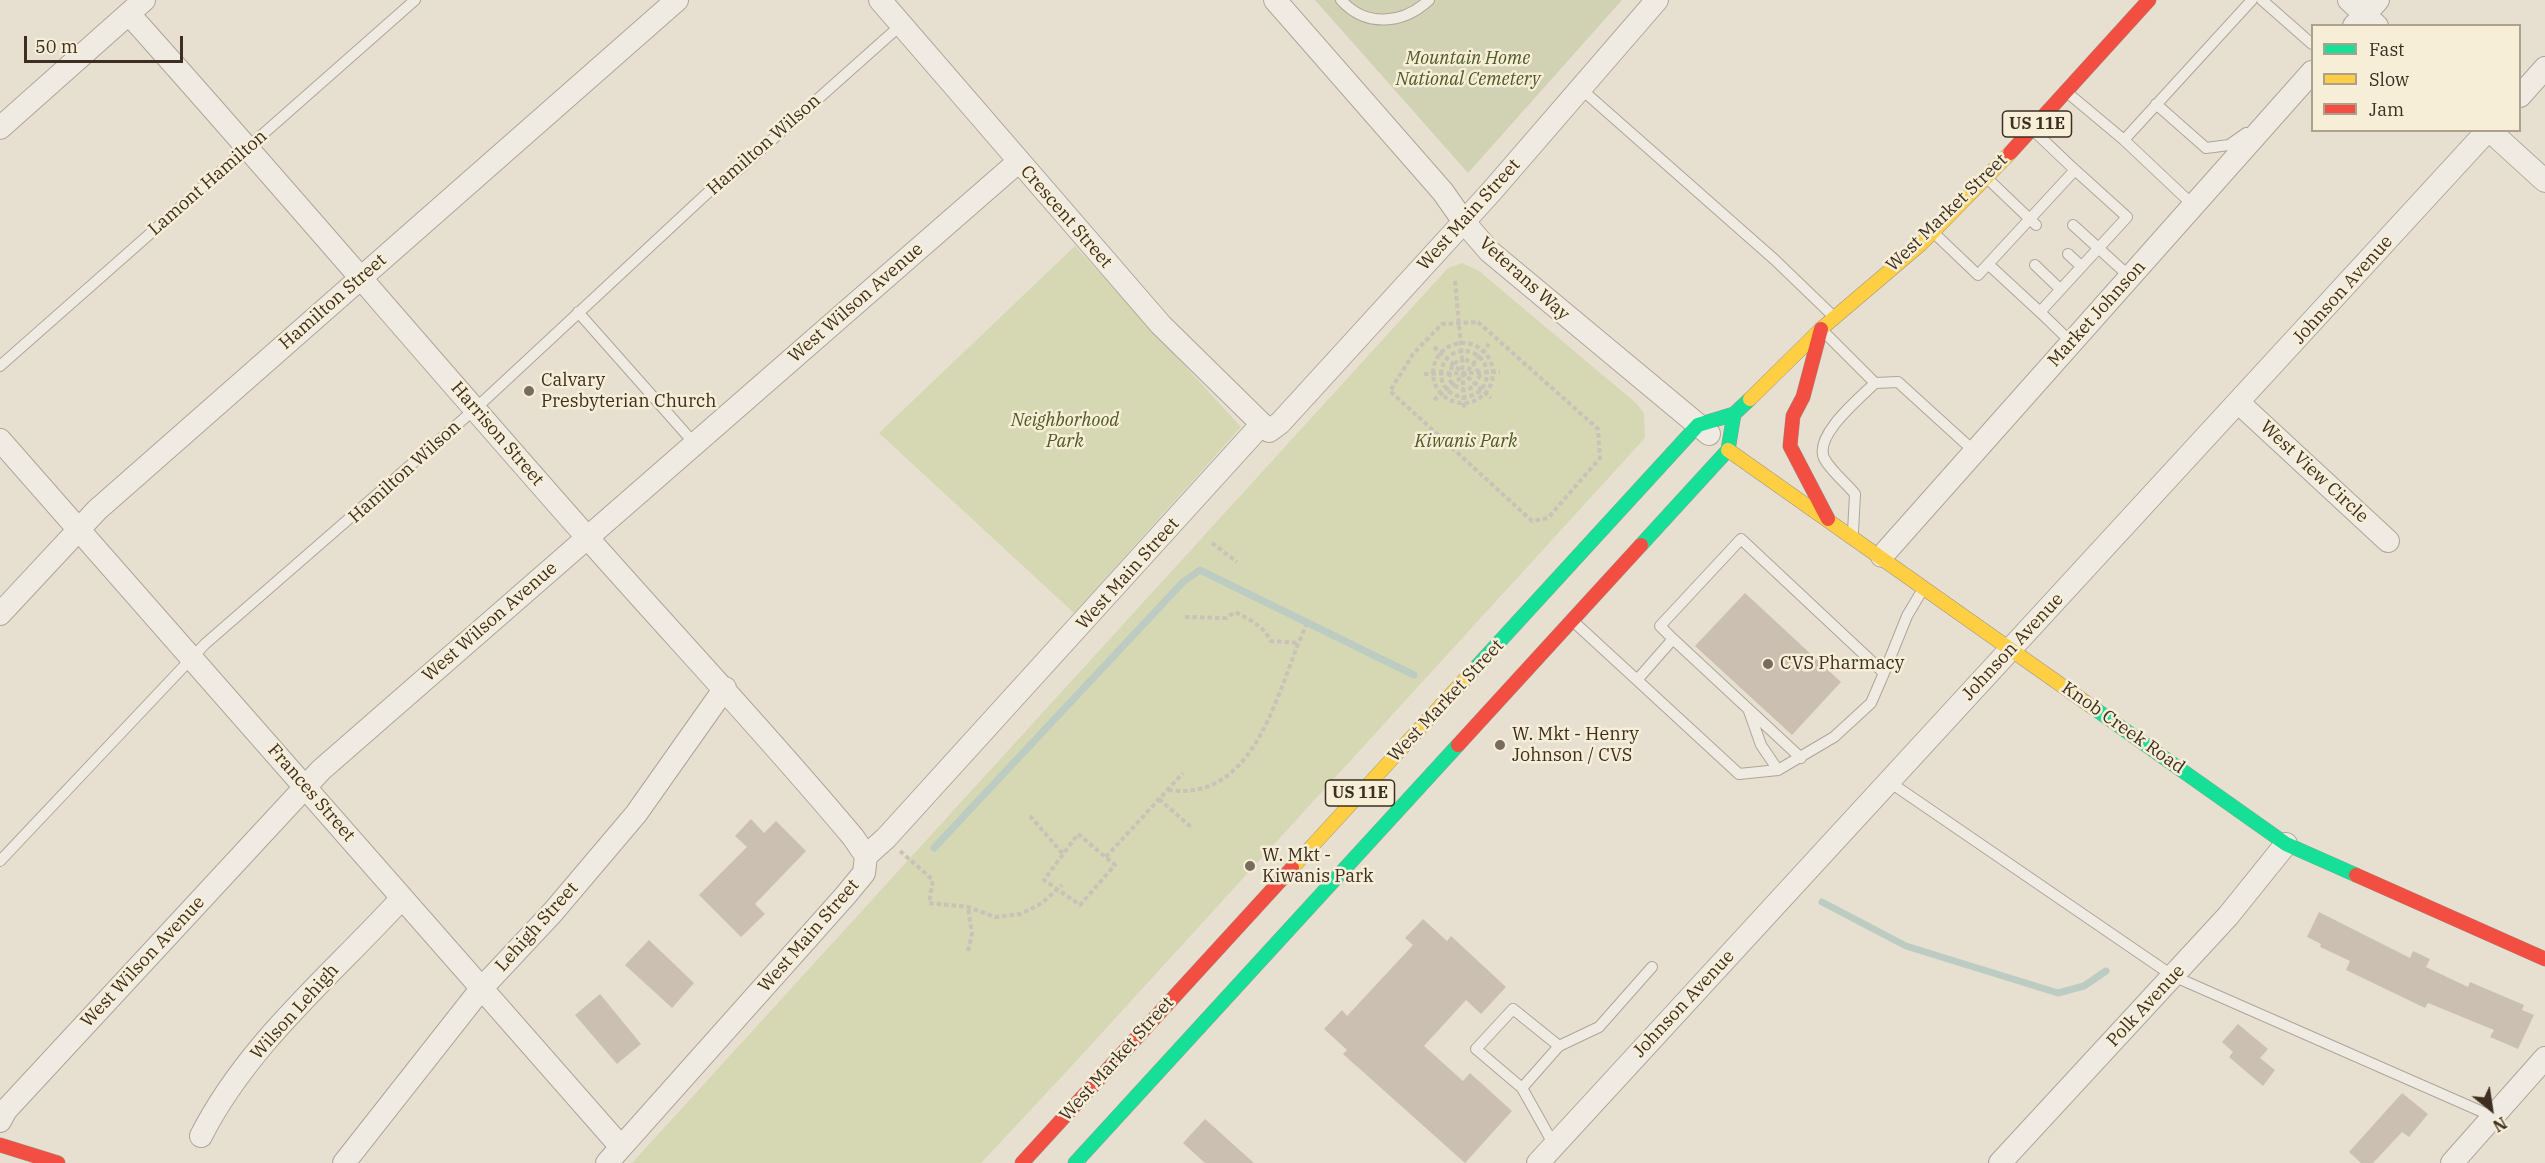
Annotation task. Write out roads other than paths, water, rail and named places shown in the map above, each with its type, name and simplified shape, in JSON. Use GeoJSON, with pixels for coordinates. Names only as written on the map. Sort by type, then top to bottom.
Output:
{"type":"FeatureCollection","features":[{"type":"Feature","properties":{"kind":"main road","name":"West Market Street"},"geometry":{"type":"LineString","coordinates":[[1022,1163],[1698,425],[1734,414],[1834,317],[1932,232],[2032,130],[2149,0]]}},
{"type":"Feature","properties":{"kind":"main road"},"geometry":{"type":"LineString","coordinates":[[1821,329],[1803,397],[1793,416],[1790,446],[1828,519]]}},
{"type":"Feature","properties":{"kind":"main road"},"geometry":{"type":"LineString","coordinates":[[1728,450],[1734,414]]}},
{"type":"Feature","properties":{"kind":"main road","name":"West Market Street"},"geometry":{"type":"LineString","coordinates":[[1075,1163],[1728,450]]}},
{"type":"Feature","properties":{"kind":"main road","name":"Knob Creek Road"},"geometry":{"type":"LineString","coordinates":[[1728,450],[1882,556],[1923,589],[2011,648],[2286,844],[2545,959]]}},
{"type":"Feature","properties":{"kind":"main road"},"geometry":{"type":"LineString","coordinates":[[0,1145],[58,1163]]}},
{"type":"Feature","properties":{"kind":"street","name":"Hamilton Street"},"geometry":{"type":"LineString","coordinates":[[0,614],[78,529],[196,421],[676,0]]}},
{"type":"Feature","properties":{"kind":"street","name":"Crescent Street"},"geometry":{"type":"LineString","coordinates":[[880,0],[1161,325],[1261,425]]}},
{"type":"Feature","properties":{"kind":"street","name":"Veterans Way"},"geometry":{"type":"LineString","coordinates":[[1275,0],[1443,192],[1464,222],[1489,251],[1728,450]]}},
{"type":"Feature","properties":{"kind":"street","name":"West Main Street"},"geometry":{"type":"LineString","coordinates":[[614,1155],[845,896],[864,873],[866,856],[886,838],[1261,425],[1269,430],[1280,423],[1464,222],[1657,0]]}},
{"type":"Feature","properties":{"kind":"street","name":"Harrison Street"},"geometry":{"type":"LineString","coordinates":[[136,7],[248,148],[587,538],[725,688],[853,837],[866,856]]}},
{"type":"Feature","properties":{"kind":"street"},"geometry":{"type":"LineString","coordinates":[[0,128],[136,7]]}},
{"type":"Feature","properties":{"kind":"street"},"geometry":{"type":"LineString","coordinates":[[2521,95],[2545,68]]}},
{"type":"Feature","properties":{"kind":"street","name":"Market Johnson"},"geometry":{"type":"LineString","coordinates":[[1882,556],[2311,73]]}},
{"type":"Feature","properties":{"kind":"street","name":"Johnson Avenue"},"geometry":{"type":"LineString","coordinates":[[1538,1163],[2486,132]]}},
{"type":"Feature","properties":{"kind":"street"},"geometry":{"type":"LineString","coordinates":[[2490,132],[2545,181]]}},
{"type":"Feature","properties":{"kind":"street","name":"West Wilson Avenue"},"geometry":{"type":"LineString","coordinates":[[0,1121],[6,1110],[305,787],[693,443],[1018,162]]}},
{"type":"Feature","properties":{"kind":"street","name":"West View Circle"},"geometry":{"type":"LineString","coordinates":[[2239,403],[2388,541]]}},
{"type":"Feature","properties":{"kind":"street","name":"Frances Street"},"geometry":{"type":"LineString","coordinates":[[0,440],[481,989],[614,1155]]}},
{"type":"Feature","properties":{"kind":"street","name":"Lehigh Street"},"geometry":{"type":"LineString","coordinates":[[344,1163],[481,989],[553,912],[636,814],[725,688]]}},
{"type":"Feature","properties":{"kind":"street","name":"Polk Avenue"},"geometry":{"type":"LineString","coordinates":[[2000,1163],[2228,916],[2286,844]]}},
{"type":"Feature","properties":{"kind":"street","name":"Wilson Lehigh"},"geometry":{"type":"LineString","coordinates":[[201,1136],[218,1103],[302,1002],[402,898]]}},
{"type":"Feature","properties":{"kind":"street"},"geometry":{"type":"LineString","coordinates":[[2452,1163],[2545,1058]]}},
{"type":"Feature","properties":{"kind":"lane","name":"Lamont Hamilton"},"geometry":{"type":"LineString","coordinates":[[0,366],[415,0]]}},
{"type":"Feature","properties":{"kind":"lane"},"geometry":{"type":"LineString","coordinates":[[1341,0],[1350,10],[1363,17],[1383,20],[1401,19],[1415,12],[1429,0]]}},
{"type":"Feature","properties":{"kind":"lane"},"geometry":{"type":"LineString","coordinates":[[2124,140],[2252,0]]}},
{"type":"Feature","properties":{"kind":"lane"},"geometry":{"type":"LineString","coordinates":[[2270,2],[2311,42]]}},
{"type":"Feature","properties":{"kind":"lane","name":"Hamilton Wilson"},"geometry":{"type":"LineString","coordinates":[[0,861],[192,658],[475,409],[716,185],[737,171],[902,24]]}},
{"type":"Feature","properties":{"kind":"lane"},"geometry":{"type":"LineString","coordinates":[[2156,104],[2206,148],[2229,145],[2243,136],[2300,74],[2311,71]]}},
{"type":"Feature","properties":{"kind":"lane"},"geometry":{"type":"LineString","coordinates":[[1580,88],[1775,260],[1834,317]]}},
{"type":"Feature","properties":{"kind":"lane"},"geometry":{"type":"LineString","coordinates":[[2066,91],[2124,140],[2194,206]]}},
{"type":"Feature","properties":{"kind":"lane"},"geometry":{"type":"LineString","coordinates":[[2032,130],[2127,217],[2040,312]]}},
{"type":"Feature","properties":{"kind":"lane"},"geometry":{"type":"LineString","coordinates":[[1932,232],[1978,275],[2051,204],[2075,170]]}},
{"type":"Feature","properties":{"kind":"lane"},"geometry":{"type":"LineString","coordinates":[[1987,177],[2033,222]]}},
{"type":"Feature","properties":{"kind":"lane"},"geometry":{"type":"LineString","coordinates":[[2073,225],[2130,277]]}},
{"type":"Feature","properties":{"kind":"lane"},"geometry":{"type":"LineString","coordinates":[[2068,254],[2081,266]]}},
{"type":"Feature","properties":{"kind":"lane"},"geometry":{"type":"LineString","coordinates":[[1988,264],[2072,343]]}},
{"type":"Feature","properties":{"kind":"lane"},"geometry":{"type":"LineString","coordinates":[[2035,265],[2060,289]]}},
{"type":"Feature","properties":{"kind":"lane"},"geometry":{"type":"LineString","coordinates":[[578,312],[693,443]]}},
{"type":"Feature","properties":{"kind":"lane"},"geometry":{"type":"LineString","coordinates":[[1821,329],[1875,383]]}},
{"type":"Feature","properties":{"kind":"lane"},"geometry":{"type":"LineString","coordinates":[[1853,536],[1855,494],[1825,460],[1822,451],[1831,427],[1875,383],[1898,382],[1975,452]]}},
{"type":"Feature","properties":{"kind":"lane"},"geometry":{"type":"LineString","coordinates":[[1801,758],[1660,626],[1741,539],[1884,673]]}},
{"type":"Feature","properties":{"kind":"lane"},"geometry":{"type":"LineString","coordinates":[[1572,620],[1738,774],[1778,770],[1801,758],[1834,737],[1871,703],[1907,616],[1923,589]]}},
{"type":"Feature","properties":{"kind":"lane"},"geometry":{"type":"LineString","coordinates":[[1637,680],[1673,639]]}},
{"type":"Feature","properties":{"kind":"lane"},"geometry":{"type":"LineString","coordinates":[[1748,708],[1761,745],[1778,770]]}},
{"type":"Feature","properties":{"kind":"lane"},"geometry":{"type":"LineString","coordinates":[[1888,781],[2173,976],[2494,1117]]}},
{"type":"Feature","properties":{"kind":"lane"},"geometry":{"type":"LineString","coordinates":[[1522,1088],[1559,1046],[1599,1027],[1652,967]]}},
{"type":"Feature","properties":{"kind":"lane"},"geometry":{"type":"LineString","coordinates":[[1554,1145],[1522,1088],[1476,1049],[1513,1009],[1559,1046]]}},
{"type":"Feature","properties":{"kind":"waterway"},"geometry":{"type":"LineString","coordinates":[[934,848],[1183,582],[1200,570],[1414,675]]}},
{"type":"Feature","properties":{"kind":"waterway"},"geometry":{"type":"LineString","coordinates":[[1822,902],[1906,946],[2058,993],[2084,986],[2106,971]]}},
{"type":"Feature","properties":{"kind":"place","name":"Calvary Presbyterian Church"},"geometry":{"type":"Point","coordinates":[529,391]}},
{"type":"Feature","properties":{"kind":"place","name":"CVS Pharmacy"},"geometry":{"type":"Point","coordinates":[1768,664]}},
{"type":"Feature","properties":{"kind":"place","name":"W. Mkt - Henry Johnson / CVS"},"geometry":{"type":"Point","coordinates":[1500,745]}},
{"type":"Feature","properties":{"kind":"place","name":"W. Mkt - Kiwanis Park"},"geometry":{"type":"Point","coordinates":[1250,866]}},
{"type":"Feature","properties":{"kind":"park label","name":"Mountain Home National Cemetery"},"geometry":{"type":"Point","coordinates":[1468,69]}},
{"type":"Feature","properties":{"kind":"park label","name":"Neighborhood Park"},"geometry":{"type":"Point","coordinates":[1065,431]}},
{"type":"Feature","properties":{"kind":"park label","name":"Kiwanis Park"},"geometry":{"type":"Point","coordinates":[1466,442]}}]}
